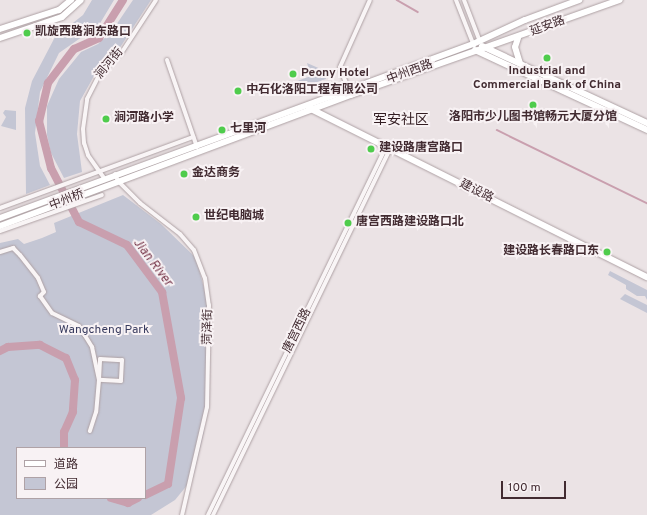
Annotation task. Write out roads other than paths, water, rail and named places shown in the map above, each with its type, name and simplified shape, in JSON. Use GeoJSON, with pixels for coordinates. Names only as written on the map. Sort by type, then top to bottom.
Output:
{"type":"FeatureCollection","features":[{"type":"Feature","properties":{"kind":"main road"},"geometry":{"type":"LineString","coordinates":[[0,29],[59,10],[71,0]]}},
{"type":"Feature","properties":{"kind":"main road"},"geometry":{"type":"LineString","coordinates":[[0,38],[62,17],[81,0]]}},
{"type":"Feature","properties":{"kind":"main road","name":"延安路"},"geometry":{"type":"LineString","coordinates":[[579,0],[479,40],[474,47],[483,48],[518,38],[620,0]]}},
{"type":"Feature","properties":{"kind":"main road"},"geometry":{"type":"LineString","coordinates":[[518,38],[515,48],[520,63]]}},
{"type":"Feature","properties":{"kind":"main road"},"geometry":{"type":"LineString","coordinates":[[479,40],[483,48],[520,63],[647,123]]}},
{"type":"Feature","properties":{"kind":"main road"},"geometry":{"type":"LineString","coordinates":[[474,47],[647,130]]}},
{"type":"Feature","properties":{"kind":"main road","name":"中州西路"},"geometry":{"type":"LineString","coordinates":[[97,181],[306,105],[348,88],[474,47]]}},
{"type":"Feature","properties":{"kind":"main road","name":"中州西路"},"geometry":{"type":"LineString","coordinates":[[100,188],[198,151],[309,112],[474,47]]}},
{"type":"Feature","properties":{"kind":"main road","name":"建设路"},"geometry":{"type":"LineString","coordinates":[[306,105],[309,112],[647,277]]}},
{"type":"Feature","properties":{"kind":"main road","name":"建设路"},"geometry":{"type":"LineString","coordinates":[[387,149],[647,281]]}},
{"type":"Feature","properties":{"kind":"main road","name":"中州桥"},"geometry":{"type":"LineString","coordinates":[[0,218],[97,181]]}},
{"type":"Feature","properties":{"kind":"main road","name":"中州桥"},"geometry":{"type":"LineString","coordinates":[[0,226],[35,216],[100,188]]}},
{"type":"Feature","properties":{"kind":"street","name":"涧河街"},"geometry":{"type":"LineString","coordinates":[[104,178],[88,155],[84,143],[83,129],[87,99],[100,73],[122,52],[156,0]]}},
{"type":"Feature","properties":{"kind":"street"},"geometry":{"type":"LineString","coordinates":[[348,88],[340,67],[370,0]]}},
{"type":"Feature","properties":{"kind":"street"},"geometry":{"type":"LineString","coordinates":[[456,0],[474,47]]}},
{"type":"Feature","properties":{"kind":"street"},"geometry":{"type":"LineString","coordinates":[[464,0],[479,40]]}},
{"type":"Feature","properties":{"kind":"street"},"geometry":{"type":"LineString","coordinates":[[168,60],[198,151]]}},
{"type":"Feature","properties":{"kind":"street"},"geometry":{"type":"LineString","coordinates":[[0,208],[193,137]]}},
{"type":"Feature","properties":{"kind":"street","name":"唐宫西路"},"geometry":{"type":"LineString","coordinates":[[208,515],[387,149]]}},
{"type":"Feature","properties":{"kind":"street","name":"唐宫西路"},"geometry":{"type":"LineString","coordinates":[[213,515],[387,149]]}},
{"type":"Feature","properties":{"kind":"street","name":"菏泽街"},"geometry":{"type":"LineString","coordinates":[[115,174],[118,181],[140,203],[180,234],[194,250],[205,278],[209,304],[207,407],[182,515]]}},
{"type":"Feature","properties":{"kind":"street"},"geometry":{"type":"LineString","coordinates":[[0,231],[35,216],[102,195]]}},
{"type":"Feature","properties":{"kind":"street"},"geometry":{"type":"LineString","coordinates":[[0,252],[13,248],[38,278],[44,292],[40,296],[52,313],[79,326],[92,347],[99,380]]}},
{"type":"Feature","properties":{"kind":"street"},"geometry":{"type":"LineString","coordinates":[[90,431],[96,412],[100,359],[122,360],[121,381],[99,380]]}},
{"type":"Feature","properties":{"kind":"waterway","name":"Jian River"},"geometry":{"type":"LineString","coordinates":[[123,0],[99,38],[74,49],[48,83],[39,121],[51,168],[79,222],[127,245],[162,292],[181,398],[168,484],[146,495]]}},
{"type":"Feature","properties":{"kind":"waterway"},"geometry":{"type":"LineString","coordinates":[[397,0],[418,12]]}},
{"type":"Feature","properties":{"kind":"waterway"},"geometry":{"type":"LineString","coordinates":[[497,130],[647,203]]}},
{"type":"Feature","properties":{"kind":"waterway","name":"Jian River"},"geometry":{"type":"LineString","coordinates":[[0,351],[8,347],[40,345],[66,358],[75,380],[73,412],[64,432],[64,447]]}},
{"type":"Feature","properties":{"kind":"waterway","name":"Jian River"},"geometry":{"type":"LineString","coordinates":[[114,499],[128,503],[136,499]]}},
{"type":"Feature","properties":{"kind":"place","name":"凯旋西路涧东路口"},"geometry":{"type":"Point","coordinates":[27,33]}},
{"type":"Feature","properties":{"kind":"place","name":"Industrial and Commercial Bank of China"},"geometry":{"type":"Point","coordinates":[547,58]}},
{"type":"Feature","properties":{"kind":"place","name":"Peony Hotel"},"geometry":{"type":"Point","coordinates":[293,74]}},
{"type":"Feature","properties":{"kind":"place","name":"中石化洛阳工程有限公司"},"geometry":{"type":"Point","coordinates":[238,91]}},
{"type":"Feature","properties":{"kind":"place","name":"洛阳市少儿图书馆畅元大厦分馆"},"geometry":{"type":"Point","coordinates":[533,105]}},
{"type":"Feature","properties":{"kind":"place","name":"涧河路小学"},"geometry":{"type":"Point","coordinates":[106,119]}},
{"type":"Feature","properties":{"kind":"place","name":"七里河"},"geometry":{"type":"Point","coordinates":[222,130]}},
{"type":"Feature","properties":{"kind":"place","name":"建设路唐宫路口"},"geometry":{"type":"Point","coordinates":[371,149]}},
{"type":"Feature","properties":{"kind":"place","name":"金达商务"},"geometry":{"type":"Point","coordinates":[184,174]}},
{"type":"Feature","properties":{"kind":"place","name":"世纪电脑城"},"geometry":{"type":"Point","coordinates":[196,217]}},
{"type":"Feature","properties":{"kind":"place","name":"唐宫西路建设路口北"},"geometry":{"type":"Point","coordinates":[348,223]}},
{"type":"Feature","properties":{"kind":"place","name":"建设路长春路口东"},"geometry":{"type":"Point","coordinates":[607,252]}},
{"type":"Feature","properties":{"kind":"district","name":"军安社区"},"geometry":{"type":"Point","coordinates":[401,121]}},
{"type":"Feature","properties":{"kind":"park label","name":"Wangcheng Park"},"geometry":{"type":"Point","coordinates":[104,331]}}]}
